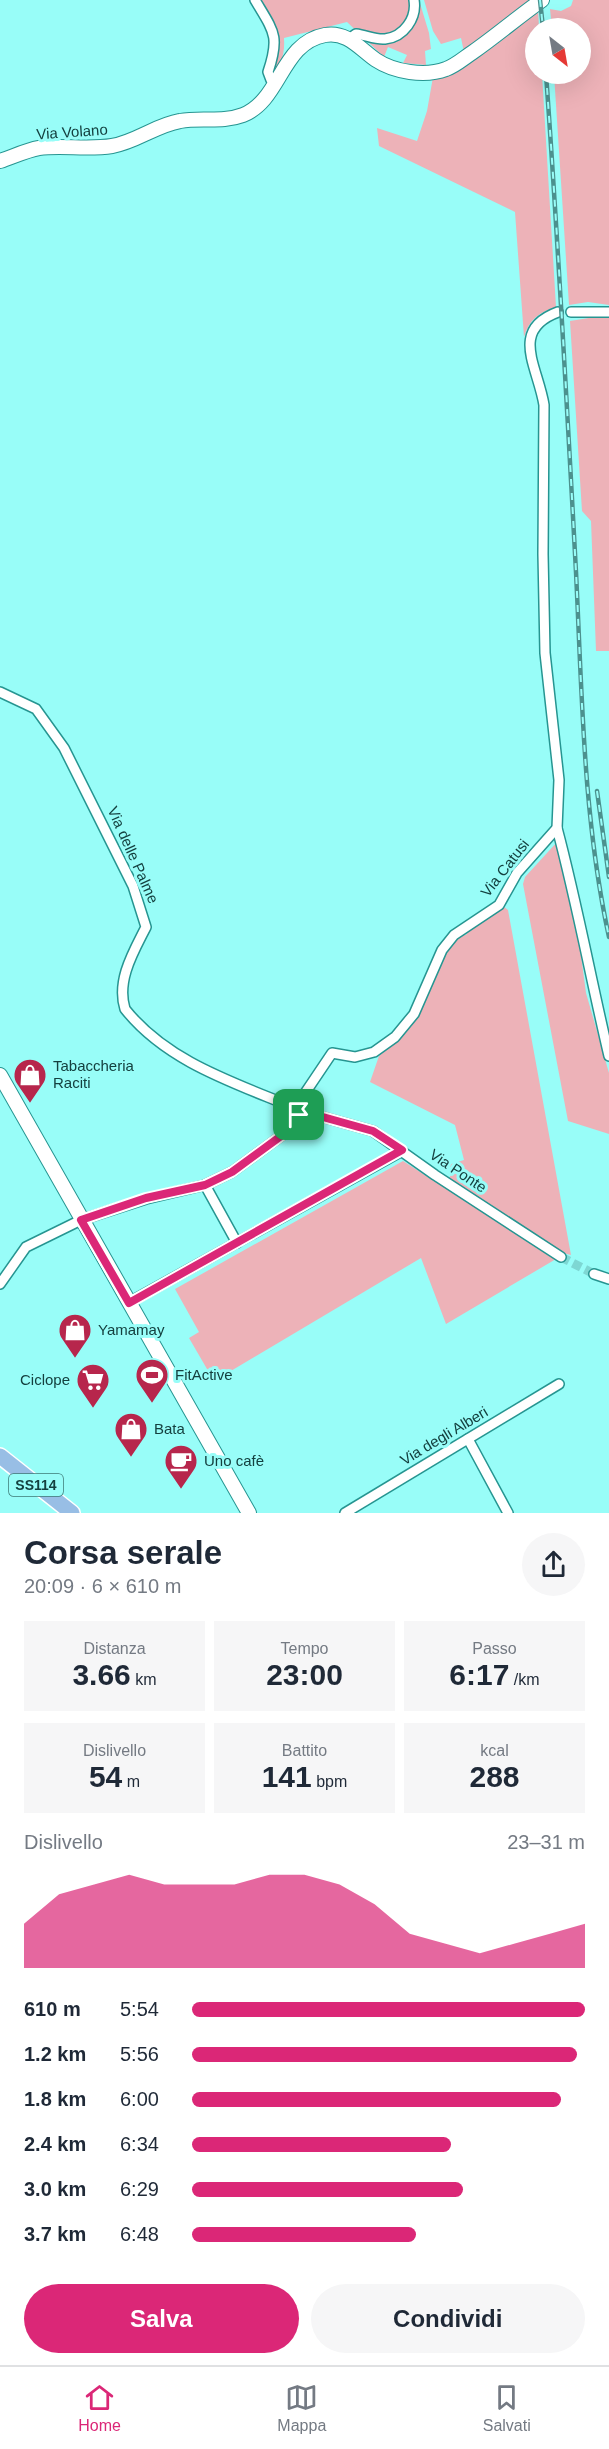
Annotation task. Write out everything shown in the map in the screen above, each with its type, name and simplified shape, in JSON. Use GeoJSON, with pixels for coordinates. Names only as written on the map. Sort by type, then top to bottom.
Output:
{"type":"FeatureCollection","features":[{"type":"Feature","properties":{"kind":"main road","name":"SS114"},"geometry":{"type":"LineString","coordinates":[[0,1456],[72,1513]]}},
{"type":"Feature","properties":{"kind":"street"},"geometry":{"type":"LineString","coordinates":[[255,0],[274,34],[274,56],[268,72],[271,80],[276,82]]}},
{"type":"Feature","properties":{"kind":"street"},"geometry":{"type":"LineString","coordinates":[[414,0],[413,16],[409,25],[396,36],[377,39],[356,34],[349,39],[386,66],[423,73],[446,69],[492,39],[542,0]]}},
{"type":"Feature","properties":{"kind":"street","name":"Via Volano"},"geometry":{"type":"LineString","coordinates":[[0,160],[38,148],[109,147],[128,143],[179,121],[232,118],[258,106],[295,51],[306,42],[325,35],[349,39]]}},
{"type":"Feature","properties":{"kind":"street"},"geometry":{"type":"LineString","coordinates":[[558,312],[543,318],[533,327],[528,343],[541,386],[544,405],[545,653],[559,780],[557,828],[575,896],[589,974],[609,1056]]}},
{"type":"Feature","properties":{"kind":"street"},"geometry":{"type":"LineString","coordinates":[[571,312],[609,312]]}},
{"type":"Feature","properties":{"kind":"street","name":"Via delle Palme"},"geometry":{"type":"LineString","coordinates":[[0,692],[36,709],[64,748],[133,886],[146,927],[131,954],[125,974],[124,1009],[154,1039],[186,1060],[297,1112]]}},
{"type":"Feature","properties":{"kind":"street","name":"Via Catusi"},"geometry":{"type":"LineString","coordinates":[[0,1284],[27,1247],[81,1220],[146,1198],[205,1185],[232,1172],[296,1125],[300,1119],[297,1112],[332,1053],[355,1057],[374,1052],[395,1037],[414,1014],[442,950],[454,935],[499,905],[517,873],[557,828]]}},
{"type":"Feature","properties":{"kind":"street"},"geometry":{"type":"LineString","coordinates":[[0,1075],[248,1512]]}},
{"type":"Feature","properties":{"kind":"street","name":"Via Ponte"},"geometry":{"type":"LineString","coordinates":[[297,1112],[373,1131],[561,1257]]}},
{"type":"Feature","properties":{"kind":"street"},"geometry":{"type":"LineString","coordinates":[[129,1303],[402,1150]]}},
{"type":"Feature","properties":{"kind":"street"},"geometry":{"type":"LineString","coordinates":[[205,1185],[237,1243]]}},
{"type":"Feature","properties":{"kind":"street"},"geometry":{"type":"LineString","coordinates":[[594,1274],[609,1280]]}},
{"type":"Feature","properties":{"kind":"street","name":"Via degli Alberi"},"geometry":{"type":"LineString","coordinates":[[345,1513],[559,1384]]}},
{"type":"Feature","properties":{"kind":"street"},"geometry":{"type":"LineString","coordinates":[[468,1439],[508,1513]]}},
{"type":"Feature","properties":{"kind":"street"},"geometry":{"type":"LineString","coordinates":[[360,1504],[366,1513]]}},
{"type":"Feature","properties":{"kind":"shaded area"},"geometry":{"type":"Polygon","coordinates":[[[258,0],[419,0],[429,33],[431,49],[425,51],[426,65],[403,63],[407,55],[388,47],[384,57],[347,22],[284,38],[282,58],[272,74],[277,51],[276,35],[258,0]]]}},
{"type":"Feature","properties":{"kind":"shaded area"},"geometry":{"type":"Polygon","coordinates":[[[424,0],[530,0],[464,52],[461,38],[441,44],[433,31],[424,0]]]}},
{"type":"Feature","properties":{"kind":"shaded area"},"geometry":{"type":"Polygon","coordinates":[[[573,0],[609,0],[609,305],[588,302],[569,305],[555,84],[591,84],[591,18],[551,18],[550,9],[561,11],[571,6],[573,0]]]}},
{"type":"Feature","properties":{"kind":"shaded area"},"geometry":{"type":"Polygon","coordinates":[[[538,9],[538,18],[526,18],[538,9]]]}},
{"type":"Feature","properties":{"kind":"shaded area"},"geometry":{"type":"Polygon","coordinates":[[[525,19],[525,84],[543,84],[556,307],[536,318],[524,337],[515,212],[379,146],[377,128],[417,141],[427,111],[433,77],[493,43],[497,44],[502,40],[501,37],[525,19]]]}},
{"type":"Feature","properties":{"kind":"shaded area"},"geometry":{"type":"Polygon","coordinates":[[[595,317],[609,318],[609,651],[596,651],[591,521],[582,511],[570,321],[595,317]]]}},
{"type":"Feature","properties":{"kind":"shaded area"},"geometry":{"type":"Polygon","coordinates":[[[558,841],[573,896],[586,993],[609,1073],[609,1134],[568,1121],[523,884],[525,877],[558,841]]]}},
{"type":"Feature","properties":{"kind":"shaded area"},"geometry":{"type":"Polygon","coordinates":[[[503,906],[508,910],[571,1255],[563,1253],[449,1178],[454,1171],[448,1165],[464,1160],[455,1125],[370,1082],[379,1056],[398,1039],[450,943],[460,935],[466,935],[469,929],[503,906]]]}},
{"type":"Feature","properties":{"kind":"shaded area"},"geometry":{"type":"Polygon","coordinates":[[[403,1161],[556,1259],[446,1324],[421,1258],[214,1381],[189,1338],[199,1332],[175,1289],[403,1161]]]}},
{"type":"Feature","properties":{"kind":"tunnel"},"geometry":{"type":"LineString","coordinates":[[561,1257],[594,1274]]}},
{"type":"Feature","properties":{"kind":"railway"},"geometry":{"type":"LineString","coordinates":[[540,0],[542,18]]}},
{"type":"Feature","properties":{"kind":"railway"},"geometry":{"type":"LineString","coordinates":[[547,84],[566,385],[585,755],[594,847],[609,937]]}},
{"type":"Feature","properties":{"kind":"railway"},"geometry":{"type":"LineString","coordinates":[[597,791],[609,877]]}},
{"type":"Feature","properties":{"kind":"place","name":"Tabaccheria Raciti"},"geometry":{"type":"Point","coordinates":[30,1104]}},
{"type":"Feature","properties":{"kind":"place","name":"Yamamay"},"geometry":{"type":"Point","coordinates":[75,1359]}},
{"type":"Feature","properties":{"kind":"place","name":"FitActive"},"geometry":{"type":"Point","coordinates":[152,1404]}},
{"type":"Feature","properties":{"kind":"place","name":"Ciclope"},"geometry":{"type":"Point","coordinates":[93,1409]}},
{"type":"Feature","properties":{"kind":"place","name":"Bata"},"geometry":{"type":"Point","coordinates":[131,1458]}},
{"type":"Feature","properties":{"kind":"place","name":"Uno cafè"},"geometry":{"type":"Point","coordinates":[181,1490]}},
{"type":"Feature","properties":{"kind":"route"},"geometry":{"type":"LineString","coordinates":[[312,1114],[373,1131],[402,1150],[129,1303],[81,1220],[146,1198],[205,1185],[232,1172],[296,1125],[300,1119],[299,1115],[312,1114]]}}]}
